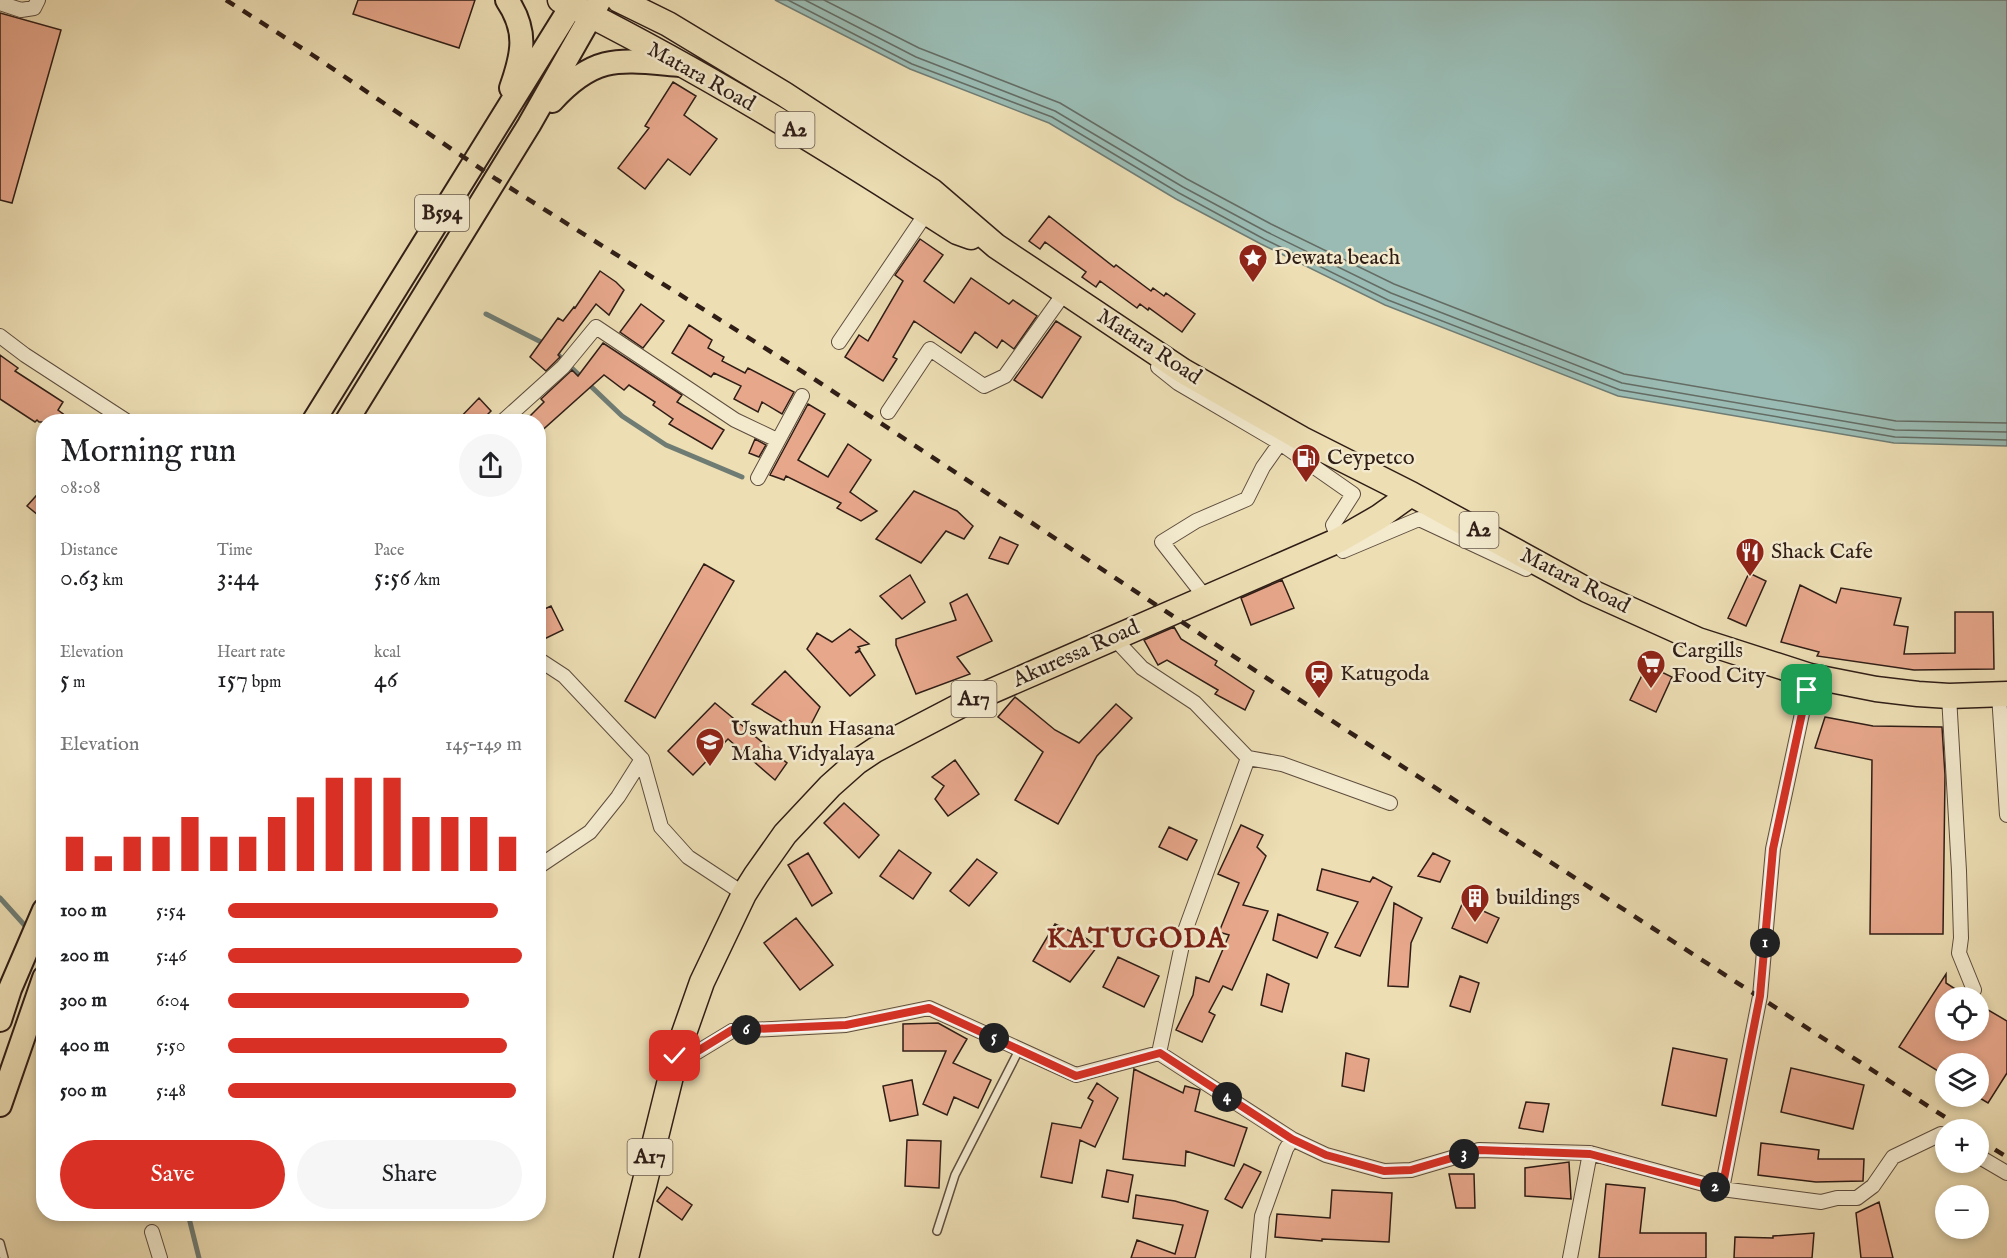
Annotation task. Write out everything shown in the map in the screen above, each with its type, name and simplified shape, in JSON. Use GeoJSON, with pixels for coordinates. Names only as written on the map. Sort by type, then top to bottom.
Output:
{"type":"FeatureCollection","features":[{"type":"Feature","properties":{"kind":"highway","name":"Matara Road"},"geometry":{"type":"LineString","coordinates":[[619,0],[668,24],[784,94],[932,191],[996,246],[1183,371],[1302,439],[1411,494],[1587,590],[1698,640],[1810,676],[1876,689],[1949,696],[2003,694]]}},
{"type":"Feature","properties":{"kind":"highway","name":"Matara Road"},"geometry":{"type":"LineString","coordinates":[[579,4],[810,138],[957,232],[996,246]]}},
{"type":"Feature","properties":{"kind":"highway","name":"Akuressa Road"},"geometry":{"type":"LineString","coordinates":[[626,1258],[675,1056],[702,982],[744,894],[785,834],[830,786],[857,762],[875,750],[969,701],[1338,540],[1379,517],[1411,494]]}},
{"type":"Feature","properties":{"kind":"main road"},"geometry":{"type":"LineString","coordinates":[[501,121],[519,64],[521,31],[516,13],[507,0]]}},
{"type":"Feature","properties":{"kind":"main road","name":"B594"},"geometry":{"type":"LineString","coordinates":[[318,414],[501,121],[579,4]]}},
{"type":"Feature","properties":{"kind":"main road","name":"B594"},"geometry":{"type":"LineString","coordinates":[[351,414],[529,125],[579,4]]}},
{"type":"Feature","properties":{"kind":"main road"},"geometry":{"type":"LineString","coordinates":[[529,125],[566,85],[593,67],[607,62],[681,65]]}},
{"type":"Feature","properties":{"kind":"main road"},"geometry":{"type":"LineString","coordinates":[[0,1020],[10,989],[36,929]]}},
{"type":"Feature","properties":{"kind":"main road"},"geometry":{"type":"LineString","coordinates":[[0,1105],[36,997]]}},
{"type":"Feature","properties":{"kind":"street"},"geometry":{"type":"LineString","coordinates":[[0,3],[21,10],[34,8],[38,0]]}},
{"type":"Feature","properties":{"kind":"street"},"geometry":{"type":"LineString","coordinates":[[839,342],[927,212]]}},
{"type":"Feature","properties":{"kind":"street"},"geometry":{"type":"LineString","coordinates":[[888,412],[930,349],[984,386],[1005,376],[1065,292],[1178,383],[1280,443],[1353,494],[1333,525],[1343,551],[1419,519],[1578,594],[1587,590]]}},
{"type":"Feature","properties":{"kind":"street"},"geometry":{"type":"LineString","coordinates":[[511,414],[563,367],[596,327],[735,420],[777,440]]}},
{"type":"Feature","properties":{"kind":"street"},"geometry":{"type":"LineString","coordinates":[[0,336],[116,414]]}},
{"type":"Feature","properties":{"kind":"street"},"geometry":{"type":"LineString","coordinates":[[758,478],[802,396]]}},
{"type":"Feature","properties":{"kind":"street"},"geometry":{"type":"LineString","coordinates":[[1204,597],[1162,542],[1196,521],[1247,499],[1263,467],[1280,443]]}},
{"type":"Feature","properties":{"kind":"street"},"geometry":{"type":"LineString","coordinates":[[1113,638],[1142,668],[1195,703],[1248,758],[1282,764],[1390,803]]}},
{"type":"Feature","properties":{"kind":"street"},"geometry":{"type":"LineString","coordinates":[[546,664],[564,676],[642,759],[661,827],[688,857],[744,894]]}},
{"type":"Feature","properties":{"kind":"street"},"geometry":{"type":"LineString","coordinates":[[1722,1189],[1760,996],[1773,849],[1810,676]]}},
{"type":"Feature","properties":{"kind":"street"},"geometry":{"type":"LineString","coordinates":[[2003,694],[2007,815]]}},
{"type":"Feature","properties":{"kind":"street"},"geometry":{"type":"LineString","coordinates":[[1949,696],[1959,871],[1959,953],[1973,987]]}},
{"type":"Feature","properties":{"kind":"street"},"geometry":{"type":"LineString","coordinates":[[1160,1053],[1185,931],[1248,758]]}},
{"type":"Feature","properties":{"kind":"street"},"geometry":{"type":"LineString","coordinates":[[546,862],[590,832],[618,798],[642,759]]}},
{"type":"Feature","properties":{"kind":"street"},"geometry":{"type":"LineString","coordinates":[[675,1056],[688,1057],[732,1030],[846,1025],[929,1008],[1076,1076],[1160,1053],[1292,1139],[1326,1155],[1384,1171],[1411,1170],[1479,1150],[1590,1154],[1722,1189],[1821,1202],[1837,1198],[1857,1198],[1873,1186],[1893,1157],[1935,1137]]}},
{"type":"Feature","properties":{"kind":"street"},"geometry":{"type":"LineString","coordinates":[[1258,1258],[1262,1216],[1286,1149],[1292,1139]]}},
{"type":"Feature","properties":{"kind":"street"},"geometry":{"type":"LineString","coordinates":[[1570,1258],[1590,1154]]}},
{"type":"Feature","properties":{"kind":"street"},"geometry":{"type":"LineString","coordinates":[[1989,1162],[2007,1173]]}},
{"type":"Feature","properties":{"kind":"street"},"geometry":{"type":"LineString","coordinates":[[152,1232],[160,1258]]}},
{"type":"Feature","properties":{"kind":"lane"},"geometry":{"type":"LineString","coordinates":[[938,1231],[955,1175],[1019,1050]]}},
{"type":"Feature","properties":{"kind":"lane"},"geometry":{"type":"LineString","coordinates":[[0,1243],[4,1258]]}},
{"type":"Feature","properties":{"kind":"water"},"geometry":{"type":"Polygon","coordinates":[[[775,0],[2007,0],[2007,446],[1894,443],[1618,396],[1385,305],[1176,199],[1049,123],[910,69],[775,0]]]}},
{"type":"Feature","properties":{"kind":"building"},"geometry":{"type":"Polygon","coordinates":[[[358,0],[475,0],[459,48],[353,14],[358,0]]]}},
{"type":"Feature","properties":{"kind":"building"},"geometry":{"type":"Polygon","coordinates":[[[0,13],[61,30],[12,203],[0,200],[0,13]]]}},
{"type":"Feature","properties":{"kind":"building"},"geometry":{"type":"Polygon","coordinates":[[[673,82],[696,96],[684,115],[717,139],[690,175],[668,159],[645,189],[618,168],[649,128],[645,126],[673,82]]]}},
{"type":"Feature","properties":{"kind":"building"},"geometry":{"type":"Polygon","coordinates":[[[1049,216],[1114,267],[1116,265],[1151,291],[1153,288],[1164,296],[1166,293],[1195,314],[1182,332],[1149,308],[1148,310],[1140,304],[1137,308],[1100,281],[1096,287],[1082,277],[1086,272],[1045,242],[1040,249],[1029,241],[1049,216]]]}},
{"type":"Feature","properties":{"kind":"building"},"geometry":{"type":"Polygon","coordinates":[[[920,239],[943,255],[924,281],[954,303],[971,278],[1009,304],[1013,300],[1037,316],[1014,349],[1002,340],[997,348],[975,332],[961,353],[914,321],[893,357],[897,359],[883,381],[845,357],[859,335],[868,341],[903,281],[895,275],[920,239]]]}},
{"type":"Feature","properties":{"kind":"building"},"geometry":{"type":"Polygon","coordinates":[[[600,271],[624,290],[609,315],[596,304],[558,355],[560,357],[546,371],[530,357],[558,318],[563,321],[575,308],[600,271]]]}},
{"type":"Feature","properties":{"kind":"building"},"geometry":{"type":"Polygon","coordinates":[[[641,304],[664,321],[643,348],[620,332],[641,304]]]}},
{"type":"Feature","properties":{"kind":"building"},"geometry":{"type":"Polygon","coordinates":[[[1056,321],[1081,337],[1042,398],[1014,380],[1056,321]]]}},
{"type":"Feature","properties":{"kind":"building"},"geometry":{"type":"Polygon","coordinates":[[[689,325],[712,340],[708,348],[724,357],[722,361],[745,373],[748,368],[794,392],[782,414],[762,402],[758,412],[734,399],[741,386],[714,373],[711,377],[672,353],[689,325]]]}},
{"type":"Feature","properties":{"kind":"building"},"geometry":{"type":"Polygon","coordinates":[[[603,343],[682,395],[677,402],[724,430],[712,449],[669,424],[673,419],[653,405],[655,402],[629,385],[624,390],[604,375],[546,427],[546,414],[532,414],[544,402],[541,399],[572,370],[578,376],[603,343]]]}},
{"type":"Feature","properties":{"kind":"building"},"geometry":{"type":"Polygon","coordinates":[[[0,355],[18,368],[15,371],[63,402],[58,410],[63,414],[36,414],[35,422],[0,399],[0,355]]]}},
{"type":"Feature","properties":{"kind":"building"},"geometry":{"type":"Polygon","coordinates":[[[479,398],[491,411],[488,414],[464,414],[479,398]]]}},
{"type":"Feature","properties":{"kind":"building"},"geometry":{"type":"Polygon","coordinates":[[[808,404],[825,414],[798,460],[828,477],[848,444],[871,460],[850,492],[877,511],[861,521],[837,508],[841,503],[786,476],[784,480],[770,475],[808,404]]]}},
{"type":"Feature","properties":{"kind":"building"},"geometry":{"type":"Polygon","coordinates":[[[755,439],[766,445],[759,457],[749,453],[755,439]]]}},
{"type":"Feature","properties":{"kind":"building"},"geometry":{"type":"Polygon","coordinates":[[[914,491],[957,511],[973,526],[964,539],[946,531],[921,563],[876,539],[914,491]]]}},
{"type":"Feature","properties":{"kind":"building"},"geometry":{"type":"Polygon","coordinates":[[[36,496],[36,513],[27,506],[36,496]]]}},
{"type":"Feature","properties":{"kind":"building"},"geometry":{"type":"Polygon","coordinates":[[[1000,537],[1018,545],[1008,564],[989,558],[1000,537]]]}},
{"type":"Feature","properties":{"kind":"building"},"geometry":{"type":"Polygon","coordinates":[[[704,564],[734,581],[655,718],[625,701],[704,564]]]}},
{"type":"Feature","properties":{"kind":"building"},"geometry":{"type":"Polygon","coordinates":[[[1749,573],[1766,581],[1746,626],[1728,618],[1749,573]]]}},
{"type":"Feature","properties":{"kind":"building"},"geometry":{"type":"Polygon","coordinates":[[[910,575],[925,602],[902,619],[880,596],[910,575]]]}},
{"type":"Feature","properties":{"kind":"building"},"geometry":{"type":"Polygon","coordinates":[[[1282,580],[1294,608],[1251,625],[1241,598],[1282,580]]]}},
{"type":"Feature","properties":{"kind":"building"},"geometry":{"type":"Polygon","coordinates":[[[1800,585],[1836,603],[1841,588],[1901,598],[1894,625],[1908,627],[1904,654],[1955,653],[1955,612],[1993,612],[1994,669],[1914,670],[1817,656],[1819,652],[1781,642],[1800,585]]]}},
{"type":"Feature","properties":{"kind":"building"},"geometry":{"type":"Polygon","coordinates":[[[967,594],[992,641],[957,657],[970,674],[916,694],[896,645],[896,639],[956,620],[950,603],[967,594]]]}},
{"type":"Feature","properties":{"kind":"building"},"geometry":{"type":"Polygon","coordinates":[[[551,606],[563,630],[546,638],[546,608],[551,606]]]}},
{"type":"Feature","properties":{"kind":"building"},"geometry":{"type":"Polygon","coordinates":[[[1174,627],[1181,639],[1217,661],[1215,665],[1254,691],[1245,710],[1215,694],[1218,690],[1167,660],[1158,665],[1144,640],[1174,627]]]}},
{"type":"Feature","properties":{"kind":"building"},"geometry":{"type":"Polygon","coordinates":[[[850,629],[869,644],[858,647],[860,649],[855,653],[860,651],[875,675],[850,696],[807,649],[817,633],[832,642],[850,629]]]}},
{"type":"Feature","properties":{"kind":"building","name":"Cargills Food City"},"geometry":{"type":"Polygon","coordinates":[[[1647,665],[1672,677],[1656,712],[1630,700],[1647,665]]]}},
{"type":"Feature","properties":{"kind":"building"},"geometry":{"type":"Polygon","coordinates":[[[785,671],[820,707],[805,736],[752,704],[785,671]]]}},
{"type":"Feature","properties":{"kind":"building"},"geometry":{"type":"Polygon","coordinates":[[[1015,697],[1055,730],[1079,743],[1116,704],[1132,718],[1097,756],[1058,824],[1015,800],[1043,752],[998,717],[1015,697]]]}},
{"type":"Feature","properties":{"kind":"building"},"geometry":{"type":"Polygon","coordinates":[[[715,703],[787,763],[775,780],[728,739],[693,775],[668,751],[715,703]]]}},
{"type":"Feature","properties":{"kind":"building"},"geometry":{"type":"Polygon","coordinates":[[[1825,717],[1873,726],[1942,727],[1945,775],[1943,934],[1870,934],[1872,760],[1815,748],[1825,717]]]}},
{"type":"Feature","properties":{"kind":"building"},"geometry":{"type":"Polygon","coordinates":[[[955,760],[979,794],[948,816],[935,799],[944,786],[932,777],[955,760]]]}},
{"type":"Feature","properties":{"kind":"building"},"geometry":{"type":"Polygon","coordinates":[[[844,803],[879,835],[859,858],[824,823],[844,803]]]}},
{"type":"Feature","properties":{"kind":"building"},"geometry":{"type":"Polygon","coordinates":[[[1241,825],[1263,835],[1257,847],[1266,856],[1243,905],[1268,911],[1232,990],[1223,986],[1209,1012],[1215,1015],[1202,1042],[1176,1030],[1193,995],[1196,977],[1209,982],[1229,935],[1219,932],[1239,883],[1218,874],[1241,825]]]}},
{"type":"Feature","properties":{"kind":"building"},"geometry":{"type":"Polygon","coordinates":[[[1169,827],[1197,840],[1187,860],[1159,847],[1169,827]]]}},
{"type":"Feature","properties":{"kind":"building"},"geometry":{"type":"Polygon","coordinates":[[[899,850],[931,873],[913,899],[880,876],[899,850]]]}},
{"type":"Feature","properties":{"kind":"building"},"geometry":{"type":"Polygon","coordinates":[[[808,853],[832,893],[812,906],[788,865],[808,853]]]}},
{"type":"Feature","properties":{"kind":"building"},"geometry":{"type":"Polygon","coordinates":[[[1433,853],[1450,861],[1440,882],[1418,876],[1433,853]]]}},
{"type":"Feature","properties":{"kind":"building"},"geometry":{"type":"Polygon","coordinates":[[[977,859],[997,873],[969,906],[950,891],[977,859]]]}},
{"type":"Feature","properties":{"kind":"building"},"geometry":{"type":"Polygon","coordinates":[[[1322,869],[1370,882],[1373,877],[1392,887],[1360,956],[1335,947],[1358,902],[1317,890],[1322,869]]]}},
{"type":"Feature","properties":{"kind":"building","name":"buildings"},"geometry":{"type":"Polygon","coordinates":[[[1463,902],[1499,918],[1487,943],[1452,928],[1463,902]]]}},
{"type":"Feature","properties":{"kind":"building"},"geometry":{"type":"Polygon","coordinates":[[[1394,903],[1422,918],[1411,943],[1408,987],[1388,986],[1394,903]]]}},
{"type":"Feature","properties":{"kind":"building"},"geometry":{"type":"Polygon","coordinates":[[[1278,914],[1328,933],[1317,958],[1273,940],[1278,914]]]}},
{"type":"Feature","properties":{"kind":"building"},"geometry":{"type":"Polygon","coordinates":[[[796,918],[833,965],[800,990],[764,943],[796,918]]]}},
{"type":"Feature","properties":{"kind":"building"},"geometry":{"type":"Polygon","coordinates":[[[1055,924],[1087,939],[1097,947],[1070,982],[1033,961],[1055,924]]]}},
{"type":"Feature","properties":{"kind":"building"},"geometry":{"type":"Polygon","coordinates":[[[1118,957],[1159,976],[1144,1007],[1103,987],[1118,957]]]}},
{"type":"Feature","properties":{"kind":"building"},"geometry":{"type":"Polygon","coordinates":[[[1267,974],[1289,984],[1282,1012],[1261,1005],[1267,974]]]}},
{"type":"Feature","properties":{"kind":"building"},"geometry":{"type":"Polygon","coordinates":[[[1946,974],[1946,983],[1952,987],[1938,987],[1946,974]]]}},
{"type":"Feature","properties":{"kind":"building"},"geometry":{"type":"Polygon","coordinates":[[[1460,976],[1479,983],[1470,1012],[1450,1006],[1460,976]]]}},
{"type":"Feature","properties":{"kind":"building"},"geometry":{"type":"Polygon","coordinates":[[[1935,991],[1935,1041],[1989,1041],[1989,1010],[2007,1021],[2007,1073],[1989,1101],[1989,1053],[1935,1053],[1935,1069],[1899,1047],[1935,991]]]}},
{"type":"Feature","properties":{"kind":"building"},"geometry":{"type":"Polygon","coordinates":[[[938,1023],[967,1039],[953,1063],[991,1080],[978,1108],[954,1097],[947,1115],[923,1104],[946,1051],[903,1051],[903,1024],[938,1023]]]}},
{"type":"Feature","properties":{"kind":"building"},"geometry":{"type":"Polygon","coordinates":[[[1673,1048],[1727,1059],[1716,1116],[1662,1105],[1673,1048]]]}},
{"type":"Feature","properties":{"kind":"building"},"geometry":{"type":"Polygon","coordinates":[[[1346,1053],[1369,1059],[1364,1091],[1342,1086],[1346,1053]]]}},
{"type":"Feature","properties":{"kind":"building"},"geometry":{"type":"Polygon","coordinates":[[[1791,1068],[1864,1085],[1853,1129],[1781,1112],[1791,1068]]]}},
{"type":"Feature","properties":{"kind":"building"},"geometry":{"type":"Polygon","coordinates":[[[1134,1069],[1183,1093],[1185,1086],[1200,1090],[1195,1111],[1247,1128],[1234,1166],[1186,1151],[1185,1166],[1123,1159],[1134,1069]]]}},
{"type":"Feature","properties":{"kind":"building"},"geometry":{"type":"Polygon","coordinates":[[[912,1080],[918,1115],[890,1121],[883,1086],[912,1080]]]}},
{"type":"Feature","properties":{"kind":"building"},"geometry":{"type":"Polygon","coordinates":[[[1097,1083],[1118,1098],[1095,1147],[1080,1140],[1072,1183],[1041,1177],[1052,1123],[1081,1128],[1093,1101],[1088,1098],[1097,1083]]]}},
{"type":"Feature","properties":{"kind":"building"},"geometry":{"type":"Polygon","coordinates":[[[1526,1102],[1549,1104],[1543,1132],[1519,1128],[1526,1102]]]}},
{"type":"Feature","properties":{"kind":"building"},"geometry":{"type":"Polygon","coordinates":[[[907,1140],[941,1141],[939,1188],[905,1186],[907,1140]]]}},
{"type":"Feature","properties":{"kind":"building"},"geometry":{"type":"Polygon","coordinates":[[[1761,1143],[1819,1150],[1818,1159],[1864,1159],[1863,1181],[1816,1182],[1758,1175],[1761,1143]]]}},
{"type":"Feature","properties":{"kind":"building"},"geometry":{"type":"Polygon","coordinates":[[[1569,1162],[1571,1199],[1525,1196],[1525,1168],[1569,1162]]]}},
{"type":"Feature","properties":{"kind":"building"},"geometry":{"type":"Polygon","coordinates":[[[1244,1164],[1261,1172],[1242,1208],[1225,1199],[1244,1164]]]}},
{"type":"Feature","properties":{"kind":"building"},"geometry":{"type":"Polygon","coordinates":[[[1107,1170],[1133,1175],[1128,1202],[1102,1197],[1107,1170]]]}},
{"type":"Feature","properties":{"kind":"building"},"geometry":{"type":"Polygon","coordinates":[[[1449,1174],[1474,1174],[1475,1208],[1456,1208],[1449,1174]]]}},
{"type":"Feature","properties":{"kind":"building"},"geometry":{"type":"Polygon","coordinates":[[[1606,1184],[1645,1188],[1640,1233],[1706,1233],[1706,1258],[1599,1258],[1606,1184]]]}},
{"type":"Feature","properties":{"kind":"building"},"geometry":{"type":"Polygon","coordinates":[[[667,1187],[692,1205],[682,1220],[657,1201],[667,1187]]]}},
{"type":"Feature","properties":{"kind":"building"},"geometry":{"type":"Polygon","coordinates":[[[1332,1190],[1392,1193],[1389,1242],[1322,1239],[1322,1241],[1275,1237],[1277,1214],[1330,1218],[1332,1190]]]}},
{"type":"Feature","properties":{"kind":"building"},"geometry":{"type":"Polygon","coordinates":[[[1136,1195],[1175,1201],[1208,1211],[1195,1258],[1131,1258],[1137,1240],[1175,1254],[1183,1225],[1133,1218],[1136,1195]]]}},
{"type":"Feature","properties":{"kind":"building"},"geometry":{"type":"Polygon","coordinates":[[[1879,1202],[1893,1258],[1861,1258],[1856,1213],[1879,1202]]]}},
{"type":"Feature","properties":{"kind":"building"},"geometry":{"type":"Polygon","coordinates":[[[1814,1233],[1812,1258],[1734,1258],[1735,1237],[1773,1238],[1773,1236],[1814,1233]]]}},
{"type":"Feature","properties":{"kind":"waterway"},"geometry":{"type":"LineString","coordinates":[[486,314],[547,345]]}},
{"type":"Feature","properties":{"kind":"waterway"},"geometry":{"type":"LineString","coordinates":[[554,351],[622,416],[666,445],[742,477]]}},
{"type":"Feature","properties":{"kind":"waterway"},"geometry":{"type":"LineString","coordinates":[[0,898],[28,929]]}},
{"type":"Feature","properties":{"kind":"waterway"},"geometry":{"type":"LineString","coordinates":[[190,1221],[199,1258]]}},
{"type":"Feature","properties":{"kind":"railway"},"geometry":{"type":"LineString","coordinates":[[226,0],[311,54],[496,179],[811,377],[1309,706],[1948,1119]]}},
{"type":"Feature","properties":{"kind":"railway"},"geometry":{"type":"LineString","coordinates":[[1989,1146],[2007,1157]]}},
{"type":"Feature","properties":{"kind":"place","name":"Dewata beach"},"geometry":{"type":"Point","coordinates":[1253,284]}},
{"type":"Feature","properties":{"kind":"place","name":"Ceypetco"},"geometry":{"type":"Point","coordinates":[1306,484]}},
{"type":"Feature","properties":{"kind":"place","name":"Shack Cafe"},"geometry":{"type":"Point","coordinates":[1750,578]}},
{"type":"Feature","properties":{"kind":"place","name":"Cargills Food City"},"geometry":{"type":"Point","coordinates":[1651,690]}},
{"type":"Feature","properties":{"kind":"place","name":"Katugoda"},"geometry":{"type":"Point","coordinates":[1319,700]}},
{"type":"Feature","properties":{"kind":"place","name":"Uswathun Hasana Maha Vidyalaya"},"geometry":{"type":"Point","coordinates":[710,768]}},
{"type":"Feature","properties":{"kind":"place","name":"buildings"},"geometry":{"type":"Point","coordinates":[1475,924]}},
{"type":"Feature","properties":{"kind":"district","name":"KATUGODA"},"geometry":{"type":"Point","coordinates":[1137,939]}},
{"type":"Feature","properties":{"kind":"route"},"geometry":{"type":"LineString","coordinates":[[675,1056],[688,1057],[732,1030],[804,1029],[846,1025],[929,1008],[1076,1076],[1160,1053],[1292,1139],[1326,1155],[1384,1171],[1411,1170],[1479,1150],[1590,1154],[1722,1189],[1760,996],[1773,849],[1807,690]]}}]}
